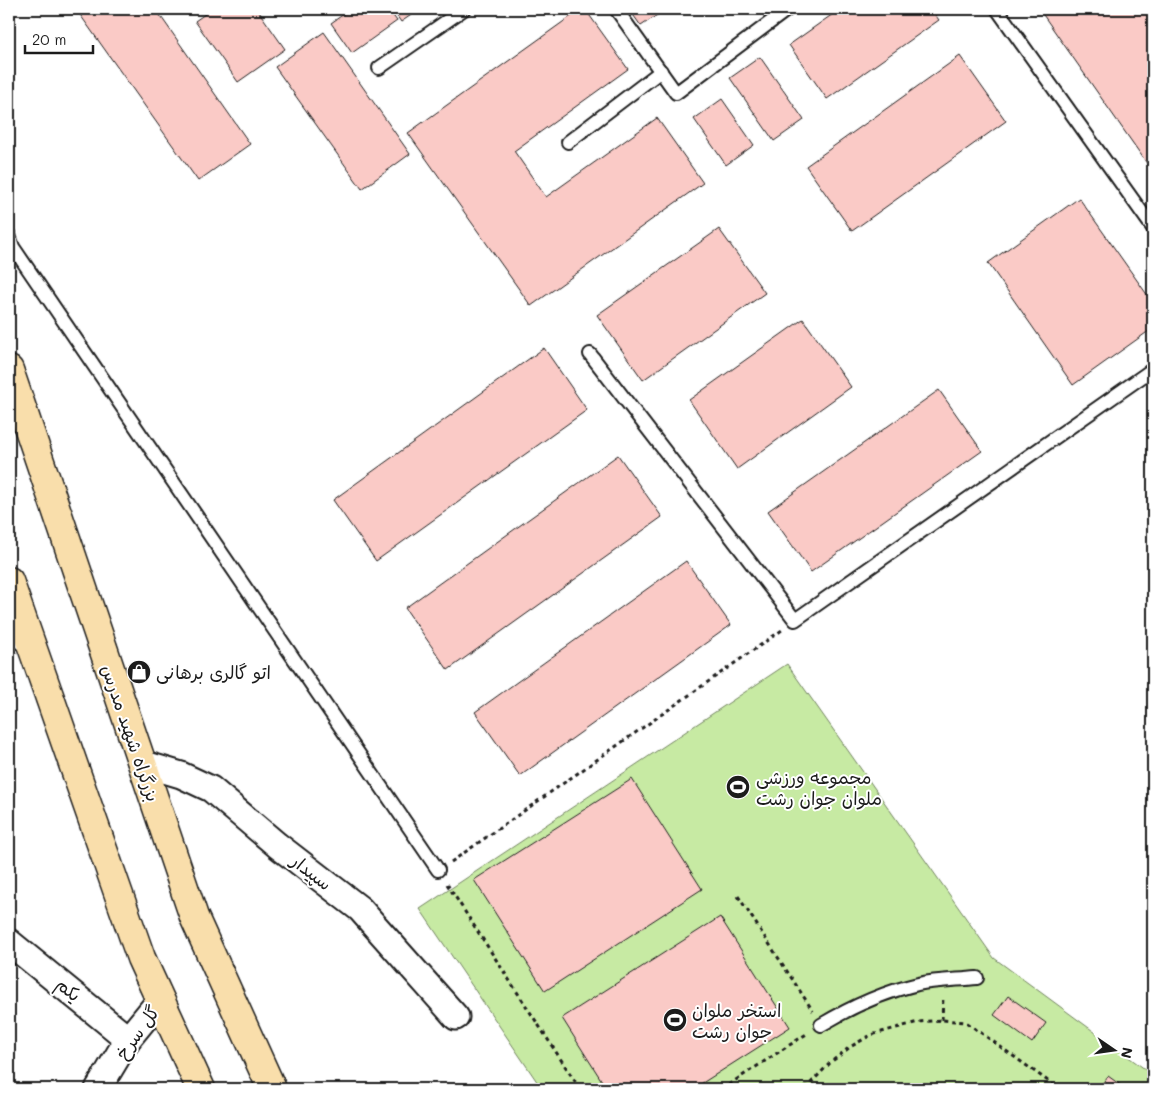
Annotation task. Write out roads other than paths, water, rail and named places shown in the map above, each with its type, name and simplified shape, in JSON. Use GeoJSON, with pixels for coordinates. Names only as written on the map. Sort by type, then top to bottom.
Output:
{"type":"FeatureCollection","features":[{"type":"Feature","properties":{"kind":"highway","name":"بزرگراه شهید مدرس"},"geometry":{"type":"LineString","coordinates":[[9,370],[194,917],[272,1089]]}},
{"type":"Feature","properties":{"kind":"highway"},"geometry":{"type":"LineString","coordinates":[[9,582],[142,958],[201,1089]]}},
{"type":"Feature","properties":{"kind":"street","name":"سپیدار"},"geometry":{"type":"LineString","coordinates":[[141,763],[181,775],[211,789],[277,845],[360,909],[456,1017]]}},
{"type":"Feature","properties":{"kind":"street","name":"یکم"},"geometry":{"type":"LineString","coordinates":[[9,942],[128,1038]]}},
{"type":"Feature","properties":{"kind":"street","name":"گل سرخ"},"geometry":{"type":"LineString","coordinates":[[98,1089],[128,1038],[160,1000]]}},
{"type":"Feature","properties":{"kind":"lane"},"geometry":{"type":"LineString","coordinates":[[379,68],[464,9]]}},
{"type":"Feature","properties":{"kind":"lane"},"geometry":{"type":"LineString","coordinates":[[616,9],[676,93],[788,9]]}},
{"type":"Feature","properties":{"kind":"lane"},"geometry":{"type":"LineString","coordinates":[[997,9],[1153,228]]}},
{"type":"Feature","properties":{"kind":"lane"},"geometry":{"type":"LineString","coordinates":[[568,142],[661,71]]}},
{"type":"Feature","properties":{"kind":"lane"},"geometry":{"type":"LineString","coordinates":[[9,235],[13,247],[438,870]]}},
{"type":"Feature","properties":{"kind":"lane"},"geometry":{"type":"LineString","coordinates":[[590,354],[795,620],[1153,369]]}},
{"type":"Feature","properties":{"kind":"lane"},"geometry":{"type":"LineString","coordinates":[[9,638],[19,642],[34,654]]}},
{"type":"Feature","properties":{"kind":"lane"},"geometry":{"type":"LineString","coordinates":[[821,1025],[844,1012],[892,991],[920,984],[977,978]]}},
{"type":"Feature","properties":{"kind":"place","name":"اتو گالری برهانی"},"geometry":{"type":"Point","coordinates":[139,672]}},
{"type":"Feature","properties":{"kind":"place","name":"مجموعه ورزشی ملوان جوان رشت"},"geometry":{"type":"Point","coordinates":[738,787]}},
{"type":"Feature","properties":{"kind":"place","name":"استخر ملوان جوان رشت"},"geometry":{"type":"Point","coordinates":[675,1020]}}]}
